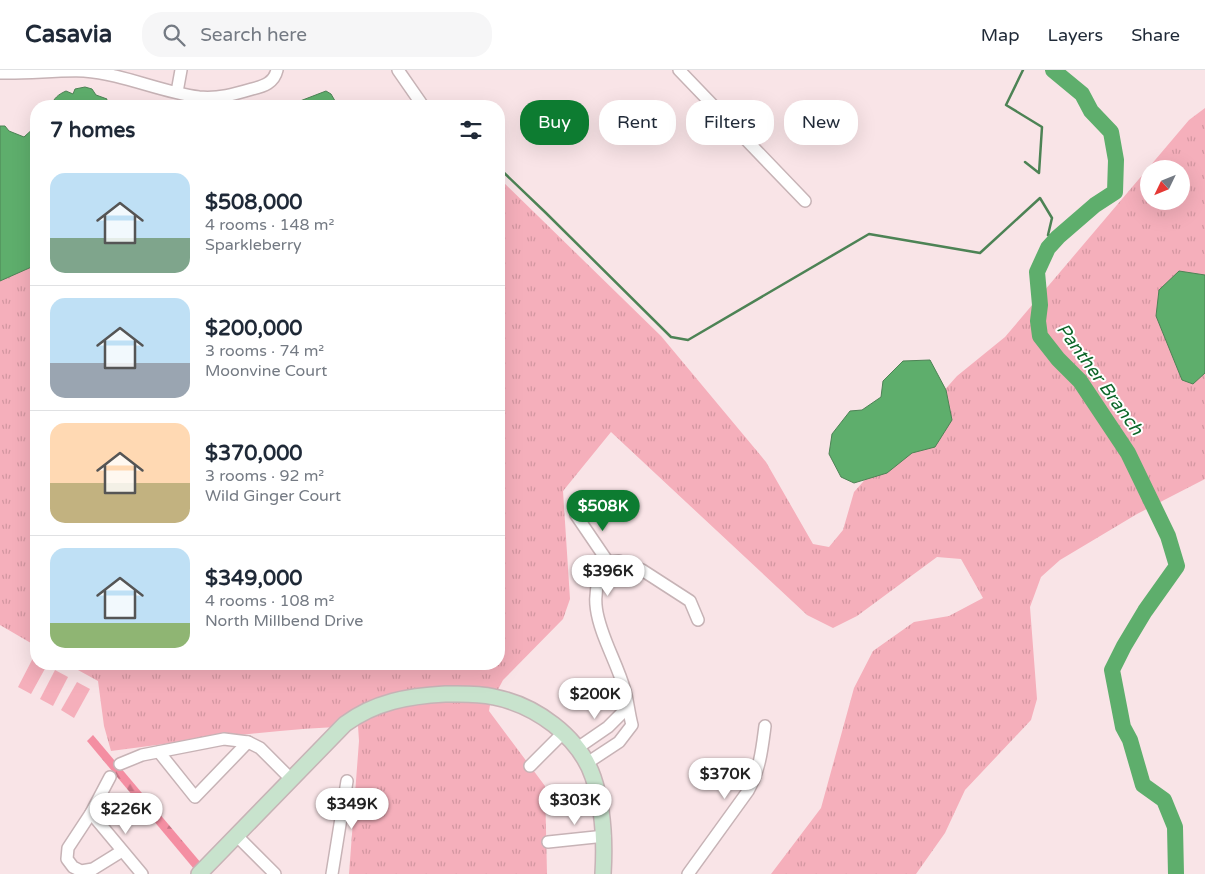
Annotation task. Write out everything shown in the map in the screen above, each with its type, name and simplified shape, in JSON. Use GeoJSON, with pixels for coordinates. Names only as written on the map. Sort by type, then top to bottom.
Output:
{"type":"FeatureCollection","features":[{"type":"Feature","properties":{"kind":"street"},"geometry":{"type":"LineString","coordinates":[[0,73],[83,70],[200,97],[224,96],[269,84],[276,76],[277,70]]}},
{"type":"Feature","properties":{"kind":"street"},"geometry":{"type":"LineString","coordinates":[[177,92],[181,70]]}},
{"type":"Feature","properties":{"kind":"street"},"geometry":{"type":"LineString","coordinates":[[398,70],[419,100]]}},
{"type":"Feature","properties":{"kind":"street"},"geometry":{"type":"LineString","coordinates":[[679,70],[805,201]]}},
{"type":"Feature","properties":{"kind":"street"},"geometry":{"type":"LineString","coordinates":[[576,515],[608,562]]}},
{"type":"Feature","properties":{"kind":"street"},"geometry":{"type":"LineString","coordinates":[[587,763],[619,742],[632,725],[625,691],[596,612],[596,586],[600,573],[608,562],[619,561],[642,570],[690,601],[698,620]]}},
{"type":"Feature","properties":{"kind":"street"},"geometry":{"type":"LineString","coordinates":[[199,874],[345,724],[356,716],[381,704],[418,696],[471,693],[507,700],[538,714],[563,733],[587,763],[593,776],[605,836],[603,874]]}},
{"type":"Feature","properties":{"kind":"street"},"geometry":{"type":"LineString","coordinates":[[576,749],[608,727],[627,708]]}},
{"type":"Feature","properties":{"kind":"street"},"geometry":{"type":"LineString","coordinates":[[688,874],[756,777],[760,763],[765,726]]}},
{"type":"Feature","properties":{"kind":"street"},"geometry":{"type":"LineString","coordinates":[[530,766],[563,733]]}},
{"type":"Feature","properties":{"kind":"street"},"geometry":{"type":"LineString","coordinates":[[120,764],[142,755],[224,740],[248,742],[260,748],[291,779]]}},
{"type":"Feature","properties":{"kind":"street"},"geometry":{"type":"LineString","coordinates":[[159,752],[195,797],[248,742]]}},
{"type":"Feature","properties":{"kind":"street"},"geometry":{"type":"LineString","coordinates":[[110,777],[91,813],[68,848],[67,859],[73,867],[81,871],[93,869],[122,850]]}},
{"type":"Feature","properties":{"kind":"street"},"geometry":{"type":"LineString","coordinates":[[332,874],[347,781]]}},
{"type":"Feature","properties":{"kind":"street"},"geometry":{"type":"LineString","coordinates":[[91,813],[142,874]]}},
{"type":"Feature","properties":{"kind":"street"},"geometry":{"type":"LineString","coordinates":[[236,836],[275,874]]}},
{"type":"Feature","properties":{"kind":"street"},"geometry":{"type":"LineString","coordinates":[[548,842],[605,836]]}},
{"type":"Feature","properties":{"kind":"green space"},"geometry":{"type":"Polygon","coordinates":[[[1205,108],[1205,479],[1137,514],[1060,560],[1041,577],[1030,607],[1037,699],[1031,720],[965,790],[945,833],[916,874],[771,874],[821,808],[854,688],[873,651],[914,622],[949,616],[983,598],[961,559],[937,557],[857,616],[833,628],[807,615],[611,432],[563,491],[570,599],[563,619],[503,680],[490,705],[489,711],[545,786],[547,874],[349,874],[359,741],[358,726],[265,732],[111,751],[104,726],[98,681],[78,670],[505,670],[505,184],[661,336],[766,462],[813,544],[829,547],[843,530],[854,492],[957,376],[1005,337],[1140,178],[1140,210],[1190,210],[1190,160],[1155,160],[1189,120],[1205,108]]]}},
{"type":"Feature","properties":{"kind":"green space"},"geometry":{"type":"Polygon","coordinates":[[[30,186],[30,642],[0,625],[0,189],[30,186]]]}},
{"type":"Feature","properties":{"kind":"green space"},"geometry":{"type":"Polygon","coordinates":[[[30,664],[30,670],[44,670],[31,694],[18,687],[30,664]]]}},
{"type":"Feature","properties":{"kind":"green space"},"geometry":{"type":"Polygon","coordinates":[[[55,670],[68,677],[53,706],[40,699],[55,670]]]}},
{"type":"Feature","properties":{"kind":"green space"},"geometry":{"type":"Polygon","coordinates":[[[77,682],[90,689],[74,718],[61,710],[77,682]]]}},
{"type":"Feature","properties":{"kind":"green space"},"geometry":{"type":"Polygon","coordinates":[[[93,735],[201,863],[194,869],[87,741],[93,735]]]}},
{"type":"Feature","properties":{"kind":"shaded area"},"geometry":{"type":"Polygon","coordinates":[[[85,87],[92,89],[96,95],[107,100],[54,100],[66,91],[73,94],[75,89],[85,87]]]}},
{"type":"Feature","properties":{"kind":"shaded area"},"geometry":{"type":"Polygon","coordinates":[[[326,91],[331,94],[334,100],[303,100],[326,91]]]}},
{"type":"Feature","properties":{"kind":"shaded area"},"geometry":{"type":"Polygon","coordinates":[[[0,126],[5,126],[9,131],[24,137],[30,132],[30,268],[0,281],[0,126]]]}},
{"type":"Feature","properties":{"kind":"shaded area"},"geometry":{"type":"Polygon","coordinates":[[[1179,271],[1205,275],[1205,373],[1193,384],[1182,380],[1156,316],[1159,290],[1179,271]]]}},
{"type":"Feature","properties":{"kind":"shaded area"},"geometry":{"type":"Polygon","coordinates":[[[930,360],[946,390],[952,420],[935,447],[912,453],[887,473],[854,483],[841,477],[829,454],[832,434],[850,411],[862,410],[881,397],[883,381],[903,361],[930,360]]]}},
{"type":"Feature","properties":{"kind":"waterway"},"geometry":{"type":"LineString","coordinates":[[1023,70],[1006,105],[1042,127],[1039,173],[1025,162]]}},
{"type":"Feature","properties":{"kind":"waterway","name":"Panther Branch"},"geometry":{"type":"LineString","coordinates":[[1053,70],[1082,94],[1091,111],[1111,132],[1116,160],[1115,192],[1095,205],[1048,248],[1037,272],[1040,336],[1058,359],[1080,381],[1128,453],[1168,536],[1177,566],[1145,611],[1112,670],[1123,727],[1130,740],[1143,785],[1164,800],[1175,827],[1176,874]]}},
{"type":"Feature","properties":{"kind":"waterway"},"geometry":{"type":"LineString","coordinates":[[505,174],[671,337],[688,340],[869,234],[980,253],[1040,198],[1052,218],[1048,235],[1058,237]]}}]}
